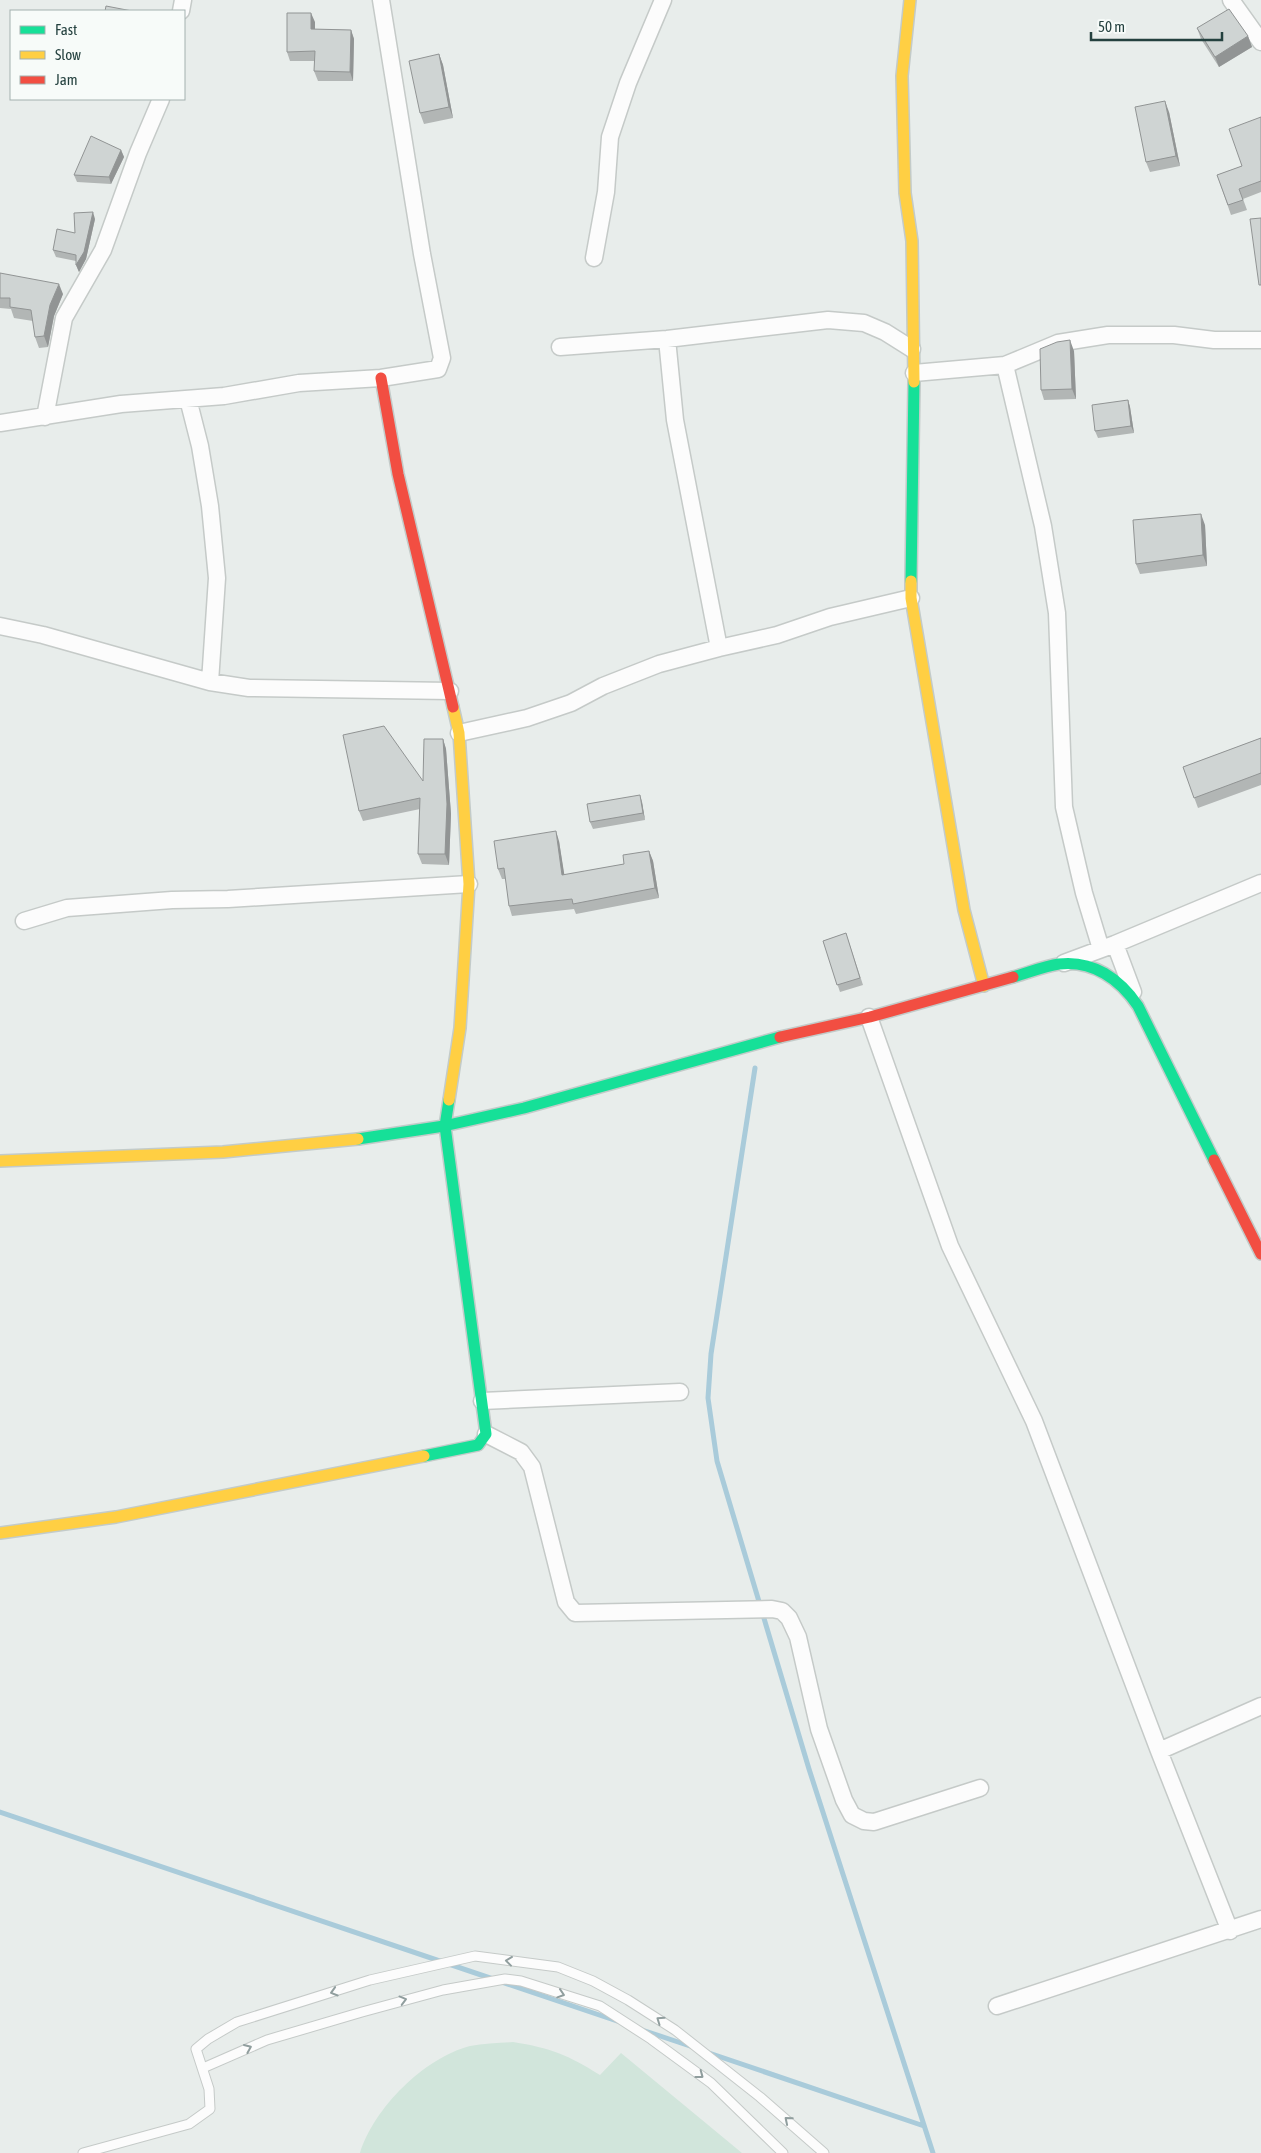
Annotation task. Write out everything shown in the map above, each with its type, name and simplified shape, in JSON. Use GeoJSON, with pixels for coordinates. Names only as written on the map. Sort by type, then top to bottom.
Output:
{"type":"FeatureCollection","features":[{"type":"Feature","properties":{"kind":"street"},"geometry":{"type":"LineString","coordinates":[[0,423],[121,404],[224,396],[299,383],[381,378],[432,371],[440,366],[442,358],[422,254],[381,0]]}},
{"type":"Feature","properties":{"kind":"street"},"geometry":{"type":"LineString","coordinates":[[594,258],[606,192],[610,137],[628,83],[664,0]]}},
{"type":"Feature","properties":{"kind":"street"},"geometry":{"type":"LineString","coordinates":[[910,0],[902,76],[905,193],[912,241],[912,349],[914,373],[911,598],[964,910],[984,986]]}},
{"type":"Feature","properties":{"kind":"street"},"geometry":{"type":"LineString","coordinates":[[1231,0],[1261,42]]}},
{"type":"Feature","properties":{"kind":"street"},"geometry":{"type":"LineString","coordinates":[[45,417],[64,318],[103,250],[138,153],[161,100]]}},
{"type":"Feature","properties":{"kind":"street"},"geometry":{"type":"LineString","coordinates":[[560,347],[667,339],[828,320],[864,323],[885,332],[912,349]]}},
{"type":"Feature","properties":{"kind":"street"},"geometry":{"type":"LineString","coordinates":[[914,373],[1005,364],[1058,343],[1108,335],[1174,335],[1214,340],[1261,340]]}},
{"type":"Feature","properties":{"kind":"street"},"geometry":{"type":"LineString","coordinates":[[667,339],[675,420],[692,517],[707,579],[719,648]]}},
{"type":"Feature","properties":{"kind":"street"},"geometry":{"type":"LineString","coordinates":[[1005,364],[1043,526],[1057,613],[1064,808],[1084,893],[1108,947],[1261,1254]]}},
{"type":"Feature","properties":{"kind":"street"},"geometry":{"type":"LineString","coordinates":[[0,1532],[116,1518],[478,1445],[486,1434],[446,1126],[460,1028],[469,884],[459,733],[398,474],[381,378]]}},
{"type":"Feature","properties":{"kind":"street"},"geometry":{"type":"LineString","coordinates":[[188,399],[200,446],[210,506],[217,578],[210,682]]}},
{"type":"Feature","properties":{"kind":"street"},"geometry":{"type":"LineString","coordinates":[[459,733],[527,718],[571,703],[603,686],[658,664],[777,635],[830,617],[911,598]]}},
{"type":"Feature","properties":{"kind":"street"},"geometry":{"type":"LineString","coordinates":[[0,626],[43,635],[210,682],[249,688],[450,691]]}},
{"type":"Feature","properties":{"kind":"street"},"geometry":{"type":"LineString","coordinates":[[0,1160],[170,1155],[280,1148],[354,1140],[446,1126],[584,1093],[761,1041],[869,1017],[1059,964],[1108,947],[1261,883]]}},
{"type":"Feature","properties":{"kind":"street"},"geometry":{"type":"LineString","coordinates":[[24,921],[68,908],[172,900],[228,899],[469,884]]}},
{"type":"Feature","properties":{"kind":"street"},"geometry":{"type":"LineString","coordinates":[[1059,964],[1101,970],[1116,978],[1126,988],[1138,1006]]}},
{"type":"Feature","properties":{"kind":"street"},"geometry":{"type":"LineString","coordinates":[[869,1017],[950,1246],[1034,1422],[1159,1751],[1230,1931]]}},
{"type":"Feature","properties":{"kind":"street"},"geometry":{"type":"LineString","coordinates":[[482,1401],[680,1392]]}},
{"type":"Feature","properties":{"kind":"street"},"geometry":{"type":"LineString","coordinates":[[486,1434],[521,1452],[532,1467],[566,1602],[575,1613],[772,1609],[782,1611],[790,1618],[798,1637],[819,1729],[844,1800],[852,1814],[864,1821],[874,1822],[980,1788]]}},
{"type":"Feature","properties":{"kind":"street"},"geometry":{"type":"LineString","coordinates":[[1159,1751],[1261,1706]]}},
{"type":"Feature","properties":{"kind":"street"},"geometry":{"type":"LineString","coordinates":[[997,2006],[1230,1931],[1261,1919]]}},
{"type":"Feature","properties":{"kind":"lane"},"geometry":{"type":"LineString","coordinates":[[83,2153],[189,2124],[210,2109],[209,2089],[196,2049],[208,2039],[237,2022],[370,1980],[475,1956],[558,1967],[593,1981],[645,2010],[668,2025],[767,2103],[824,2153]]}},
{"type":"Feature","properties":{"kind":"lane"},"geometry":{"type":"LineString","coordinates":[[203,2068],[267,2040],[371,2009],[443,1990],[505,1979],[521,1981],[600,2006],[652,2039],[711,2083],[783,2153]]}},
{"type":"Feature","properties":{"kind":"green space"},"geometry":{"type":"Polygon","coordinates":[[[513,2042],[559,2053],[600,2075],[621,2053],[742,2153],[360,2153],[367,2136],[389,2103],[403,2087],[435,2061],[470,2046],[513,2042]]]}},
{"type":"Feature","properties":{"kind":"building"},"geometry":{"type":"Polygon","coordinates":[[[106,6],[127,10],[105,10],[106,6]]]}},
{"type":"Feature","properties":{"kind":"building"},"geometry":{"type":"Polygon","coordinates":[[[1229,9],[1248,36],[1215,57],[1197,28],[1229,9]]]}},
{"type":"Feature","properties":{"kind":"building"},"geometry":{"type":"Polygon","coordinates":[[[287,13],[311,13],[311,29],[351,30],[350,72],[314,71],[315,51],[287,52],[287,13]]]}},
{"type":"Feature","properties":{"kind":"building"},"geometry":{"type":"Polygon","coordinates":[[[439,54],[449,107],[420,113],[409,61],[439,54]]]}},
{"type":"Feature","properties":{"kind":"building"},"geometry":{"type":"Polygon","coordinates":[[[1165,101],[1176,156],[1146,162],[1135,107],[1165,101]]]}},
{"type":"Feature","properties":{"kind":"building"},"geometry":{"type":"Polygon","coordinates":[[[1261,117],[1261,181],[1239,189],[1243,200],[1228,205],[1217,175],[1242,166],[1229,129],[1261,117]]]}},
{"type":"Feature","properties":{"kind":"building"},"geometry":{"type":"Polygon","coordinates":[[[91,136],[121,150],[109,177],[74,175],[91,136]]]}},
{"type":"Feature","properties":{"kind":"building"},"geometry":{"type":"Polygon","coordinates":[[[93,212],[84,252],[76,265],[76,255],[53,250],[57,229],[75,233],[74,213],[93,212]]]}},
{"type":"Feature","properties":{"kind":"building"},"geometry":{"type":"Polygon","coordinates":[[[1261,218],[1261,285],[1259,285],[1250,219],[1261,218]]]}},
{"type":"Feature","properties":{"kind":"building"},"geometry":{"type":"Polygon","coordinates":[[[0,273],[59,284],[50,305],[44,336],[35,337],[31,310],[10,307],[10,298],[0,298],[0,273]]]}},
{"type":"Feature","properties":{"kind":"building"},"geometry":{"type":"Polygon","coordinates":[[[1070,340],[1072,389],[1041,390],[1040,349],[1057,342],[1070,340]]]}},
{"type":"Feature","properties":{"kind":"building"},"geometry":{"type":"Polygon","coordinates":[[[1128,400],[1131,426],[1095,431],[1092,405],[1128,400]]]}},
{"type":"Feature","properties":{"kind":"building"},"geometry":{"type":"Polygon","coordinates":[[[1201,514],[1203,555],[1136,564],[1133,520],[1201,514]]]}},
{"type":"Feature","properties":{"kind":"building"},"geometry":{"type":"Polygon","coordinates":[[[384,726],[423,781],[424,739],[443,739],[447,804],[445,854],[418,854],[420,798],[359,811],[343,735],[384,726]]]}},
{"type":"Feature","properties":{"kind":"building"},"geometry":{"type":"Polygon","coordinates":[[[1261,738],[1261,773],[1194,798],[1183,767],[1261,738]]]}},
{"type":"Feature","properties":{"kind":"building"},"geometry":{"type":"Polygon","coordinates":[[[640,795],[643,813],[590,822],[587,804],[640,795]]]}},
{"type":"Feature","properties":{"kind":"building"},"geometry":{"type":"Polygon","coordinates":[[[556,831],[562,875],[624,864],[623,855],[649,851],[655,888],[573,904],[572,899],[509,906],[504,868],[498,869],[494,841],[556,831]]]}},
{"type":"Feature","properties":{"kind":"building"},"geometry":{"type":"Polygon","coordinates":[[[846,933],[860,978],[837,985],[823,941],[846,933]]]}},
{"type":"Feature","properties":{"kind":"waterway"},"geometry":{"type":"LineString","coordinates":[[755,1068],[711,1354],[708,1398],[717,1461],[809,1769],[933,2153]]}},
{"type":"Feature","properties":{"kind":"waterway"},"geometry":{"type":"LineString","coordinates":[[0,1812],[620,2022]]}},
{"type":"Feature","properties":{"kind":"waterway"},"geometry":{"type":"LineString","coordinates":[[642,2030],[693,2047]]}},
{"type":"Feature","properties":{"kind":"waterway"},"geometry":{"type":"LineString","coordinates":[[706,2052],[924,2126]]}},
{"type":"Feature","properties":{"kind":"traffic: fast"},"geometry":{"type":"LineString","coordinates":[[911,581],[914,382]]}},
{"type":"Feature","properties":{"kind":"traffic: fast"},"geometry":{"type":"LineString","coordinates":[[1013,977],[1053,965],[1083,965],[1104,973],[1123,987],[1138,1006],[1214,1160]]}},
{"type":"Feature","properties":{"kind":"traffic: fast"},"geometry":{"type":"LineString","coordinates":[[358,1139],[444,1126],[524,1108],[780,1037]]}},
{"type":"Feature","properties":{"kind":"traffic: fast"},"geometry":{"type":"LineString","coordinates":[[424,1456],[478,1445],[486,1434],[445,1126],[449,1100]]}},
{"type":"Feature","properties":{"kind":"traffic: slow"},"geometry":{"type":"LineString","coordinates":[[910,0],[902,76],[905,193],[912,241],[914,382]]}},
{"type":"Feature","properties":{"kind":"traffic: slow"},"geometry":{"type":"LineString","coordinates":[[911,581],[911,598],[964,910],[984,986]]}},
{"type":"Feature","properties":{"kind":"traffic: slow"},"geometry":{"type":"LineString","coordinates":[[449,1100],[460,1028],[469,884],[459,733],[453,707]]}},
{"type":"Feature","properties":{"kind":"traffic: slow"},"geometry":{"type":"LineString","coordinates":[[0,1161],[223,1152],[358,1139]]}},
{"type":"Feature","properties":{"kind":"traffic: slow"},"geometry":{"type":"LineString","coordinates":[[0,1533],[116,1517],[424,1456]]}},
{"type":"Feature","properties":{"kind":"traffic: jam"},"geometry":{"type":"LineString","coordinates":[[381,378],[398,474],[453,707]]}},
{"type":"Feature","properties":{"kind":"traffic: jam"},"geometry":{"type":"LineString","coordinates":[[780,1037],[870,1017],[1013,977]]}},
{"type":"Feature","properties":{"kind":"traffic: jam"},"geometry":{"type":"LineString","coordinates":[[1214,1160],[1261,1254]]}}]}
